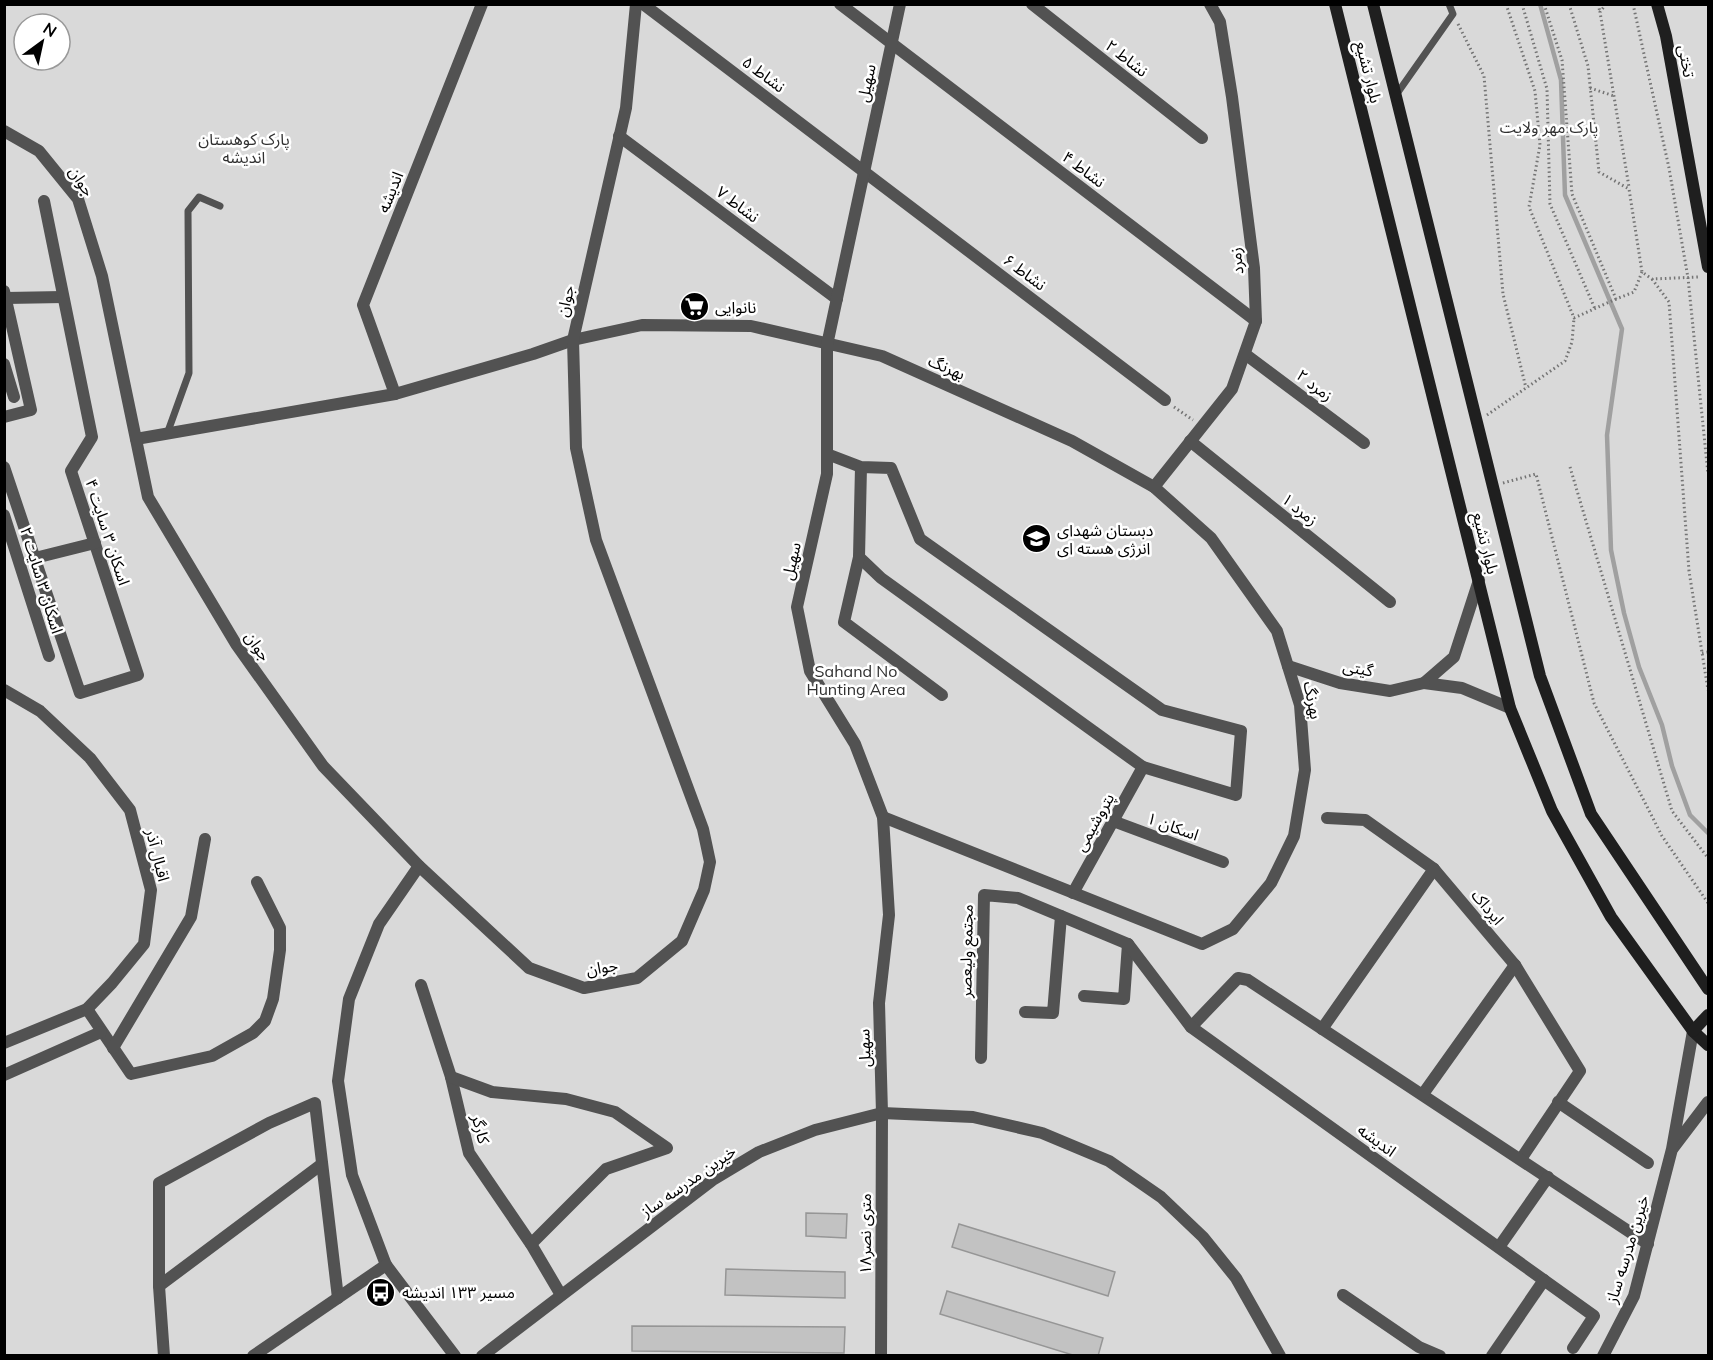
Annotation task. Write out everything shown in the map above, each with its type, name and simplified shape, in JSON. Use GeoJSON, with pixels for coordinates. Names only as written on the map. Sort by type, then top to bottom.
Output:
{"type":"FeatureCollection","features":[{"type":"Feature","properties":{"kind":"main road","name":"بلوار تشیع"},"geometry":{"type":"LineString","coordinates":[[1335,4],[1510,708],[1552,811],[1611,917],[1694,1031],[1708,1045]]}},
{"type":"Feature","properties":{"kind":"main road","name":"بلوار تشیع"},"geometry":{"type":"LineString","coordinates":[[1373,4],[1540,676],[1591,814],[1708,989]]}},
{"type":"Feature","properties":{"kind":"main road","name":"تختی"},"geometry":{"type":"LineString","coordinates":[[1657,4],[1666,36],[1708,267]]}},
{"type":"Feature","properties":{"kind":"main road"},"geometry":{"type":"LineString","coordinates":[[1694,1031],[1708,1015]]}},
{"type":"Feature","properties":{"kind":"street","name":"اندیشه"},"geometry":{"type":"LineString","coordinates":[[395,394],[363,305],[482,4]]}},
{"type":"Feature","properties":{"kind":"street","name":"جوان"},"geometry":{"type":"LineString","coordinates":[[4,131],[39,150],[78,199],[102,276],[148,497],[236,644],[323,766],[419,866],[529,968],[584,988],[637,978],[682,940],[704,890],[710,862],[703,829],[596,540],[576,448],[573,340],[626,108],[636,4]]}},
{"type":"Feature","properties":{"kind":"street","name":"نشاط ۵"},"geometry":{"type":"LineString","coordinates":[[643,4],[865,170]]}},
{"type":"Feature","properties":{"kind":"street","name":"نشاط ۴"},"geometry":{"type":"LineString","coordinates":[[840,4],[1256,321]]}},
{"type":"Feature","properties":{"kind":"street","name":"سهیل"},"geometry":{"type":"LineString","coordinates":[[882,1113],[879,1003],[889,915],[883,817],[855,744],[810,671],[797,608],[827,474],[827,345],[900,4]]}},
{"type":"Feature","properties":{"kind":"street","name":"نشاط ۲"},"geometry":{"type":"LineString","coordinates":[[1032,4],[1202,138]]}},
{"type":"Feature","properties":{"kind":"street","name":"زمرد"},"geometry":{"type":"LineString","coordinates":[[1154,487],[1232,389],[1256,321],[1254,268],[1232,97],[1220,22],[1210,4]]}},
{"type":"Feature","properties":{"kind":"street","name":"نشاط ۷"},"geometry":{"type":"LineString","coordinates":[[619,136],[837,298]]}},
{"type":"Feature","properties":{"kind":"street","name":"نشاط ۶"},"geometry":{"type":"LineString","coordinates":[[865,170],[1165,400]]}},
{"type":"Feature","properties":{"kind":"street","name":"اسکان ۳ سایت ۴"},"geometry":{"type":"LineString","coordinates":[[35,558],[80,693],[138,675],[71,471],[92,437],[44,201]]}},
{"type":"Feature","properties":{"kind":"street"},"geometry":{"type":"LineString","coordinates":[[4,417],[31,410],[5,295],[63,297]]}},
{"type":"Feature","properties":{"kind":"street","name":"بهرنگ"},"geometry":{"type":"LineString","coordinates":[[136,439],[395,394],[573,340],[642,325],[751,326],[882,356],[1071,441],[1154,487],[1211,538],[1277,631],[1300,705],[1305,770],[1294,836],[1271,883],[1233,929],[1202,944],[883,817]]}},
{"type":"Feature","properties":{"kind":"street","name":"زمرد ۲"},"geometry":{"type":"LineString","coordinates":[[1245,354],[1364,443]]}},
{"type":"Feature","properties":{"kind":"street"},"geometry":{"type":"LineString","coordinates":[[4,364],[14,397]]}},
{"type":"Feature","properties":{"kind":"street","name":"زمرد ۱"},"geometry":{"type":"LineString","coordinates":[[1190,441],[1390,602]]}},
{"type":"Feature","properties":{"kind":"street"},"geometry":{"type":"LineString","coordinates":[[827,454],[861,467],[891,468],[920,539],[1162,710],[1241,731],[1236,795],[1143,767],[881,578],[858,557]]}},
{"type":"Feature","properties":{"kind":"street"},"geometry":{"type":"LineString","coordinates":[[4,467],[35,558],[94,543]]}},
{"type":"Feature","properties":{"kind":"street"},"geometry":{"type":"LineString","coordinates":[[861,467],[858,557],[844,622],[942,695]]}},
{"type":"Feature","properties":{"kind":"street","name":"اسکان ۳ سایت ۲"},"geometry":{"type":"LineString","coordinates":[[4,515],[49,656]]}},
{"type":"Feature","properties":{"kind":"street","name":"گیتی"},"geometry":{"type":"LineString","coordinates":[[1424,683],[1454,657],[1479,580]]}},
{"type":"Feature","properties":{"kind":"street","name":"گیتی"},"geometry":{"type":"LineString","coordinates":[[1288,666],[1340,683],[1390,691],[1424,683],[1462,688],[1510,708]]}},
{"type":"Feature","properties":{"kind":"street","name":"اقبال آذر"},"geometry":{"type":"LineString","coordinates":[[4,690],[40,711],[90,759],[130,810],[151,890],[144,944],[112,983],[87,1009],[4,1044]]}},
{"type":"Feature","properties":{"kind":"street","name":"پتروشیمی"},"geometry":{"type":"LineString","coordinates":[[1073,893],[1143,767]]}},
{"type":"Feature","properties":{"kind":"street","name":"ایرداک"},"geometry":{"type":"LineString","coordinates":[[1327,818],[1365,820],[1434,869],[1515,965],[1580,1071],[1558,1102]]}},
{"type":"Feature","properties":{"kind":"street","name":"اسکان ۱"},"geometry":{"type":"LineString","coordinates":[[1113,821],[1223,862]]}},
{"type":"Feature","properties":{"kind":"street"},"geometry":{"type":"LineString","coordinates":[[113,1048],[190,917],[206,839]]}},
{"type":"Feature","properties":{"kind":"street"},"geometry":{"type":"LineString","coordinates":[[419,866],[379,924],[350,999],[338,1081],[352,1175],[386,1265],[455,1356]]}},
{"type":"Feature","properties":{"kind":"street"},"geometry":{"type":"LineString","coordinates":[[1322,1029],[1434,869]]}},
{"type":"Feature","properties":{"kind":"street"},"geometry":{"type":"LineString","coordinates":[[87,1009],[131,1074],[212,1056],[253,1033],[265,1021],[273,999],[280,950],[280,928],[257,882]]}},
{"type":"Feature","properties":{"kind":"street","name":"مجتمع ولیعصر"},"geometry":{"type":"LineString","coordinates":[[981,1058],[984,895],[1018,898],[1130,945]]}},
{"type":"Feature","properties":{"kind":"street"},"geometry":{"type":"LineString","coordinates":[[1025,1012],[1053,1013],[1061,916]]}},
{"type":"Feature","properties":{"kind":"street","name":"اندیشه"},"geometry":{"type":"LineString","coordinates":[[1130,945],[1191,1027],[1594,1316],[1573,1348]]}},
{"type":"Feature","properties":{"kind":"street"},"geometry":{"type":"LineString","coordinates":[[1084,996],[1124,999],[1130,945]]}},
{"type":"Feature","properties":{"kind":"street"},"geometry":{"type":"LineString","coordinates":[[1423,1094],[1515,965]]}},
{"type":"Feature","properties":{"kind":"street"},"geometry":{"type":"LineString","coordinates":[[1191,1027],[1217,998],[1242,977],[1648,1244]]}},
{"type":"Feature","properties":{"kind":"street","name":"کارگر"},"geometry":{"type":"LineString","coordinates":[[421,985],[451,1077],[469,1154],[531,1244],[561,1295]]}},
{"type":"Feature","properties":{"kind":"street","name":"خیرین مدرسه ساز"},"geometry":{"type":"LineString","coordinates":[[1603,1356],[1634,1296],[1672,1149],[1694,1031]]}},
{"type":"Feature","properties":{"kind":"street"},"geometry":{"type":"LineString","coordinates":[[4,1075],[101,1032]]}},
{"type":"Feature","properties":{"kind":"street"},"geometry":{"type":"LineString","coordinates":[[451,1077],[492,1092],[566,1099],[615,1112],[667,1148],[606,1169],[531,1244]]}},
{"type":"Feature","properties":{"kind":"street"},"geometry":{"type":"LineString","coordinates":[[1521,1159],[1558,1102],[1648,1163]]}},
{"type":"Feature","properties":{"kind":"street","name":"خیرین مدرسه ساز"},"geometry":{"type":"LineString","coordinates":[[1672,1149],[1708,1102]]}},
{"type":"Feature","properties":{"kind":"street"},"geometry":{"type":"LineString","coordinates":[[164,1356],[159,1286],[159,1184],[269,1123],[315,1103],[338,1298]]}},
{"type":"Feature","properties":{"kind":"street","name":"خیرین مدرسه ساز"},"geometry":{"type":"LineString","coordinates":[[482,1356],[714,1179],[759,1152],[815,1130],[882,1113],[973,1117],[1042,1133],[1109,1161],[1161,1197],[1203,1237],[1236,1278],[1280,1356]]}},
{"type":"Feature","properties":{"kind":"street","name":"۱۸متری نصر"},"geometry":{"type":"LineString","coordinates":[[881,1356],[882,1113]]}},
{"type":"Feature","properties":{"kind":"street"},"geometry":{"type":"LineString","coordinates":[[159,1286],[322,1164]]}},
{"type":"Feature","properties":{"kind":"street"},"geometry":{"type":"LineString","coordinates":[[1498,1247],[1548,1177]]}},
{"type":"Feature","properties":{"kind":"street"},"geometry":{"type":"LineString","coordinates":[[253,1356],[386,1265]]}},
{"type":"Feature","properties":{"kind":"street"},"geometry":{"type":"LineString","coordinates":[[1492,1356],[1544,1280]]}},
{"type":"Feature","properties":{"kind":"street"},"geometry":{"type":"LineString","coordinates":[[1343,1295],[1419,1347],[1440,1356]]}},
{"type":"Feature","properties":{"kind":"lane"},"geometry":{"type":"LineString","coordinates":[[1396,95],[1453,14],[1449,4]]}},
{"type":"Feature","properties":{"kind":"lane"},"geometry":{"type":"LineString","coordinates":[[167,434],[189,373],[188,211],[199,197],[220,206]]}},
{"type":"Feature","properties":{"kind":"path"},"geometry":{"type":"LineString","coordinates":[[1477,422],[1564,361],[1572,342],[1574,318],[1529,207],[1540,145],[1535,91],[1506,4]]}},
{"type":"Feature","properties":{"kind":"path"},"geometry":{"type":"LineString","coordinates":[[1522,4],[1548,89],[1550,204],[1595,309]]}},
{"type":"Feature","properties":{"kind":"path"},"geometry":{"type":"LineString","coordinates":[[1544,4],[1562,60],[1572,194],[1616,299]]}},
{"type":"Feature","properties":{"kind":"path"},"geometry":{"type":"LineString","coordinates":[[1569,4],[1588,66],[1599,172],[1629,189]]}},
{"type":"Feature","properties":{"kind":"path"},"geometry":{"type":"LineString","coordinates":[[1574,318],[1634,292],[1642,272],[1598,4]]}},
{"type":"Feature","properties":{"kind":"path"},"geometry":{"type":"LineString","coordinates":[[1600,12],[1606,4]]}},
{"type":"Feature","properties":{"kind":"path"},"geometry":{"type":"LineString","coordinates":[[1633,4],[1669,168],[1688,278],[1708,474]]}},
{"type":"Feature","properties":{"kind":"path"},"geometry":{"type":"LineString","coordinates":[[1453,14],[1484,76],[1503,294],[1526,388]]}},
{"type":"Feature","properties":{"kind":"path"},"geometry":{"type":"LineString","coordinates":[[1590,88],[1614,96]]}},
{"type":"Feature","properties":{"kind":"path"},"geometry":{"type":"LineString","coordinates":[[1642,272],[1652,279],[1669,302],[1689,571],[1708,690]]}},
{"type":"Feature","properties":{"kind":"path"},"geometry":{"type":"LineString","coordinates":[[1652,279],[1708,277]]}},
{"type":"Feature","properties":{"kind":"path"},"geometry":{"type":"LineString","coordinates":[[1165,400],[1202,427]]}},
{"type":"Feature","properties":{"kind":"path"},"geometry":{"type":"LineString","coordinates":[[1570,466],[1672,810],[1708,858]]}},
{"type":"Feature","properties":{"kind":"path"},"geometry":{"type":"LineString","coordinates":[[1493,486],[1536,474],[1594,703],[1662,836],[1708,903]]}},
{"type":"Feature","properties":{"kind":"path"},"geometry":{"type":"LineString","coordinates":[[1702,653],[1708,652]]}},
{"type":"Feature","properties":{"kind":"green space","name":"Sahand No Hunting Area"},"geometry":{"type":"Polygon","coordinates":[[[5,5],[1708,5],[1708,1355],[5,1356],[5,5]]]}},
{"type":"Feature","properties":{"kind":"building"},"geometry":{"type":"Polygon","coordinates":[[[806,1213],[847,1214],[846,1238],[806,1236],[806,1213]]]}},
{"type":"Feature","properties":{"kind":"building"},"geometry":{"type":"Polygon","coordinates":[[[959,1224],[1115,1272],[1108,1296],[952,1247],[959,1224]]]}},
{"type":"Feature","properties":{"kind":"building"},"geometry":{"type":"Polygon","coordinates":[[[726,1269],[845,1272],[845,1298],[725,1295],[726,1269]]]}},
{"type":"Feature","properties":{"kind":"building"},"geometry":{"type":"Polygon","coordinates":[[[947,1291],[1103,1338],[1098,1356],[1076,1356],[940,1314],[947,1291]]]}},
{"type":"Feature","properties":{"kind":"building"},"geometry":{"type":"Polygon","coordinates":[[[632,1326],[845,1327],[844,1353],[632,1351],[632,1326]]]}},
{"type":"Feature","properties":{"kind":"waterway"},"geometry":{"type":"LineString","coordinates":[[1540,4],[1561,80],[1565,195],[1622,329],[1607,435],[1611,550],[1624,613],[1639,667],[1662,725],[1672,766],[1690,815],[1708,833]]}},
{"type":"Feature","properties":{"kind":"place","name":"نانوایی"},"geometry":{"type":"Point","coordinates":[694,307]}},
{"type":"Feature","properties":{"kind":"place","name":"دبستان شهدای انرژی هسته ای"},"geometry":{"type":"Point","coordinates":[1036,539]}},
{"type":"Feature","properties":{"kind":"place","name":"مسیر ۱۳۳ اندیشه"},"geometry":{"type":"Point","coordinates":[381,1292]}},
{"type":"Feature","properties":{"kind":"park label","name":"پارک مهر ولایت"},"geometry":{"type":"Point","coordinates":[1549,127]}},
{"type":"Feature","properties":{"kind":"park label","name":"پارک کوهستان اندیشه"},"geometry":{"type":"Point","coordinates":[244,148]}}]}
